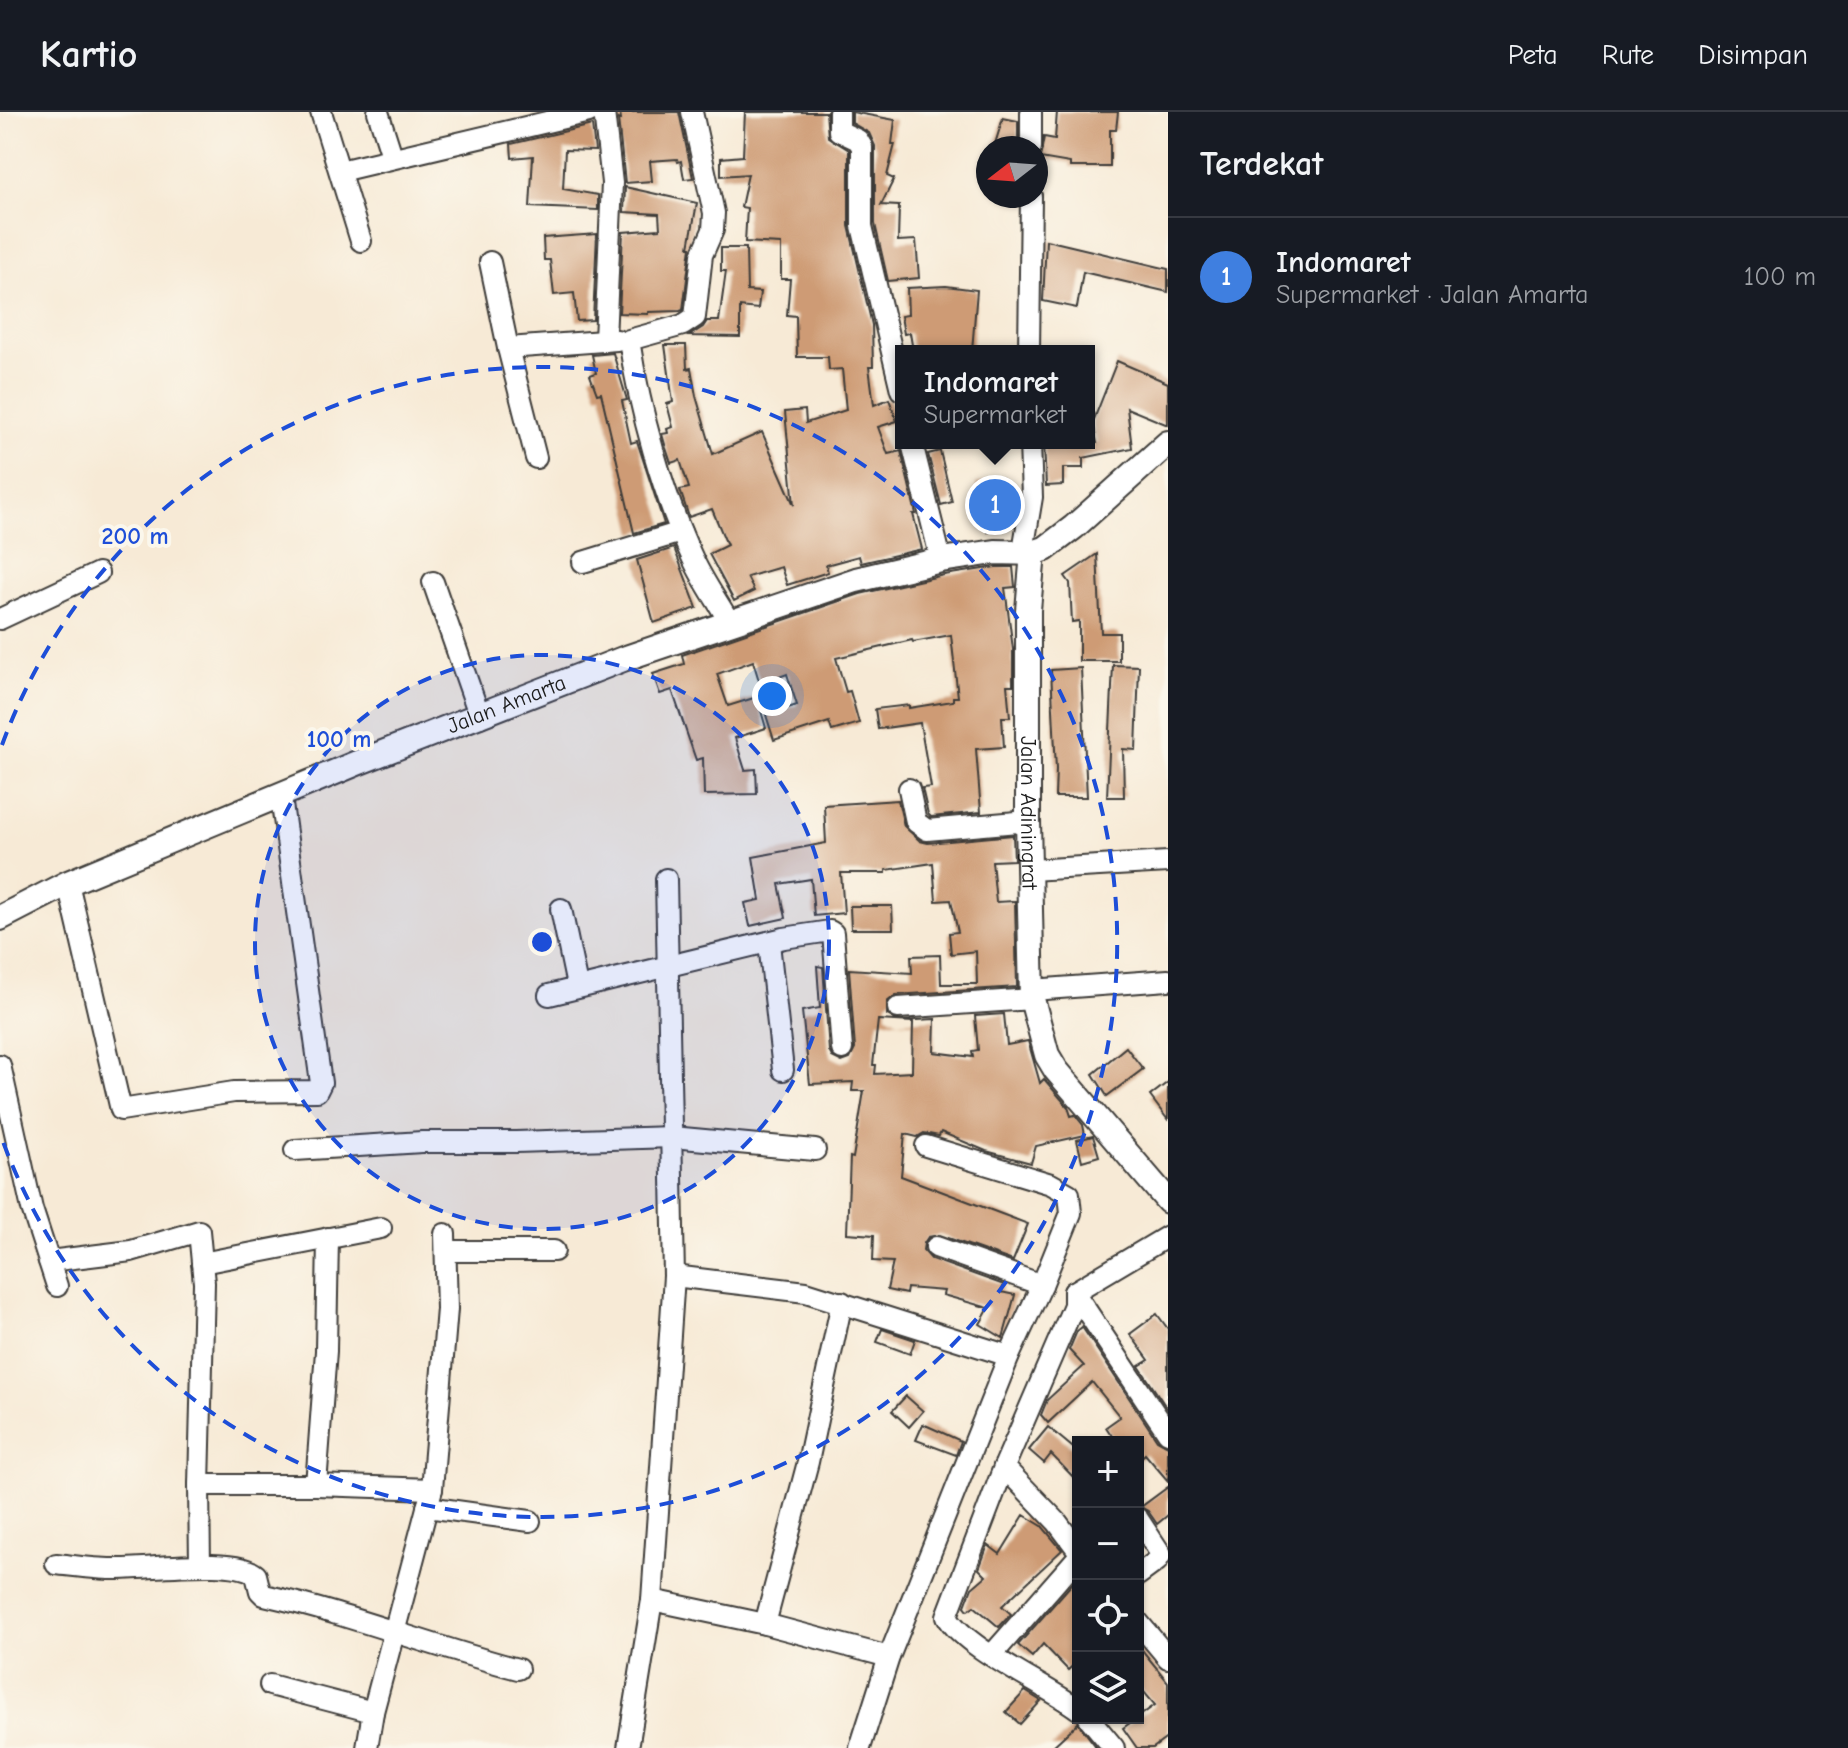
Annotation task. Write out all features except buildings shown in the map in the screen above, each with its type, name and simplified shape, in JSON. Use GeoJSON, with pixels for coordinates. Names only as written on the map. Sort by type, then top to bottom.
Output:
{"type":"FeatureCollection","features":[{"type":"Feature","properties":{"kind":"street"},"geometry":{"type":"LineString","coordinates":[[321,112],[361,241]]}},
{"type":"Feature","properties":{"kind":"street"},"geometry":{"type":"LineString","coordinates":[[378,112],[392,156]]}},
{"type":"Feature","properties":{"kind":"street"},"geometry":{"type":"LineString","coordinates":[[340,171],[392,156],[589,112]]}},
{"type":"Feature","properties":{"kind":"street"},"geometry":{"type":"LineString","coordinates":[[604,112],[612,183],[605,340]]}},
{"type":"Feature","properties":{"kind":"street"},"geometry":{"type":"LineString","coordinates":[[508,348],[629,340],[683,325],[695,317],[702,255],[713,230],[714,213],[692,112]]}},
{"type":"Feature","properties":{"kind":"street"},"geometry":{"type":"LineString","coordinates":[[839,112],[839,131],[858,140],[862,147],[862,226],[895,365]]}},
{"type":"Feature","properties":{"kind":"street"},"geometry":{"type":"LineString","coordinates":[[1031,112],[1031,136]]}},
{"type":"Feature","properties":{"kind":"street"},"geometry":{"type":"LineString","coordinates":[[1029,345],[1031,208]]}},
{"type":"Feature","properties":{"kind":"street"},"geometry":{"type":"LineString","coordinates":[[490,262],[536,458]]}},
{"type":"Feature","properties":{"kind":"street"},"geometry":{"type":"LineString","coordinates":[[629,340],[644,414],[681,532],[730,623]]}},
{"type":"Feature","properties":{"kind":"street"},"geometry":{"type":"LineString","coordinates":[[1030,449],[1032,497],[1028,552],[1055,543],[1168,443]]}},
{"type":"Feature","properties":{"kind":"street"},"geometry":{"type":"LineString","coordinates":[[913,449],[941,560]]}},
{"type":"Feature","properties":{"kind":"street"},"geometry":{"type":"LineString","coordinates":[[583,562],[681,532]]}},
{"type":"Feature","properties":{"kind":"street","name":"Jalan Amarta"},"geometry":{"type":"LineString","coordinates":[[0,918],[68,883],[562,682],[856,580],[941,560],[995,552],[1028,552]]}},
{"type":"Feature","properties":{"kind":"street","name":"Jalan Adiningrat"},"geometry":{"type":"LineString","coordinates":[[1028,552],[1028,821],[1032,994],[1047,1055],[1056,1070],[1168,1201]]}},
{"type":"Feature","properties":{"kind":"street"},"geometry":{"type":"LineString","coordinates":[[0,619],[98,573]]}},
{"type":"Feature","properties":{"kind":"street"},"geometry":{"type":"LineString","coordinates":[[433,582],[480,717]]}},
{"type":"Feature","properties":{"kind":"street"},"geometry":{"type":"LineString","coordinates":[[909,789],[916,822],[927,830],[1028,821]]}},
{"type":"Feature","properties":{"kind":"street"},"geometry":{"type":"LineString","coordinates":[[68,883],[121,1110],[234,1092],[317,1091],[321,1083],[281,797]]}},
{"type":"Feature","properties":{"kind":"street"},"geometry":{"type":"LineString","coordinates":[[1030,870],[1168,862]]}},
{"type":"Feature","properties":{"kind":"street"},"geometry":{"type":"LineString","coordinates":[[628,1748],[652,1600],[674,1276],[666,879]]}},
{"type":"Feature","properties":{"kind":"street"},"geometry":{"type":"LineString","coordinates":[[561,909],[577,986]]}},
{"type":"Feature","properties":{"kind":"street"},"geometry":{"type":"LineString","coordinates":[[549,995],[577,986],[830,931],[833,933],[842,1049]]}},
{"type":"Feature","properties":{"kind":"street"},"geometry":{"type":"LineString","coordinates":[[769,943],[783,1070]]}},
{"type":"Feature","properties":{"kind":"street"},"geometry":{"type":"LineString","coordinates":[[898,1008],[1168,980]]}},
{"type":"Feature","properties":{"kind":"street"},"geometry":{"type":"LineString","coordinates":[[0,1065],[32,1209],[57,1286]]}},
{"type":"Feature","properties":{"kind":"street"},"geometry":{"type":"LineString","coordinates":[[295,1150],[422,1142],[672,1137],[815,1150]]}},
{"type":"Feature","properties":{"kind":"street"},"geometry":{"type":"LineString","coordinates":[[860,1748],[889,1657],[1009,1356],[1071,1213],[1069,1194],[1051,1184],[926,1146]]}},
{"type":"Feature","properties":{"kind":"street"},"geometry":{"type":"LineString","coordinates":[[202,1263],[381,1228]]}},
{"type":"Feature","properties":{"kind":"street"},"geometry":{"type":"LineString","coordinates":[[49,1261],[131,1251],[199,1231],[202,1263],[200,1565]]}},
{"type":"Feature","properties":{"kind":"street"},"geometry":{"type":"LineString","coordinates":[[1074,1292],[1168,1236]]}},
{"type":"Feature","properties":{"kind":"street"},"geometry":{"type":"LineString","coordinates":[[316,1485],[326,1351],[328,1238]]}},
{"type":"Feature","properties":{"kind":"street"},"geometry":{"type":"LineString","coordinates":[[367,1748],[373,1712],[430,1498],[447,1309],[446,1243],[554,1251]]}},
{"type":"Feature","properties":{"kind":"street"},"geometry":{"type":"LineString","coordinates":[[936,1247],[1042,1285]]}},
{"type":"Feature","properties":{"kind":"street"},"geometry":{"type":"LineString","coordinates":[[674,1276],[806,1292],[1009,1356]]}},
{"type":"Feature","properties":{"kind":"street"},"geometry":{"type":"LineString","coordinates":[[1074,1292],[1168,1433]]}},
{"type":"Feature","properties":{"kind":"street"},"geometry":{"type":"LineString","coordinates":[[1072,1705],[992,1655],[952,1624],[947,1616],[1004,1467],[1074,1305],[1074,1292]]}},
{"type":"Feature","properties":{"kind":"street"},"geometry":{"type":"LineString","coordinates":[[765,1624],[808,1462],[842,1302]]}},
{"type":"Feature","properties":{"kind":"street"},"geometry":{"type":"LineString","coordinates":[[1004,1467],[1072,1542]]}},
{"type":"Feature","properties":{"kind":"street"},"geometry":{"type":"LineString","coordinates":[[199,1485],[316,1485],[430,1498],[530,1521]]}},
{"type":"Feature","properties":{"kind":"street"},"geometry":{"type":"LineString","coordinates":[[1144,1528],[1161,1554],[1144,1571]]}},
{"type":"Feature","properties":{"kind":"street"},"geometry":{"type":"LineString","coordinates":[[56,1564],[112,1569],[200,1565],[246,1568],[256,1575],[264,1595],[518,1669]]}},
{"type":"Feature","properties":{"kind":"street"},"geometry":{"type":"LineString","coordinates":[[992,1655],[1072,1564]]}},
{"type":"Feature","properties":{"kind":"street"},"geometry":{"type":"LineString","coordinates":[[652,1600],[765,1624],[889,1657]]}},
{"type":"Feature","properties":{"kind":"street"},"geometry":{"type":"LineString","coordinates":[[1144,1629],[1168,1658]]}},
{"type":"Feature","properties":{"kind":"street"},"geometry":{"type":"LineString","coordinates":[[270,1685],[373,1712]]}},
{"type":"Feature","properties":{"kind":"street"},"geometry":{"type":"LineString","coordinates":[[1094,1724],[1114,1748]]}},
{"type":"Feature","properties":{"kind":"place","name":"Indomaret"},"geometry":{"type":"Point","coordinates":[995,505]}}]}
